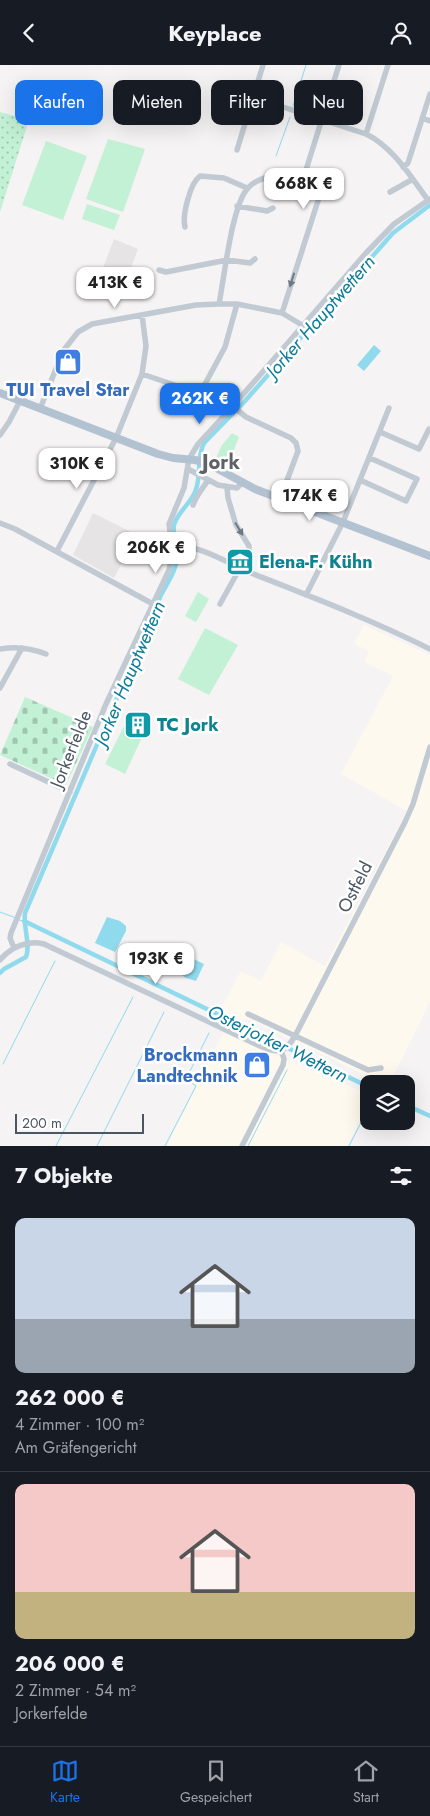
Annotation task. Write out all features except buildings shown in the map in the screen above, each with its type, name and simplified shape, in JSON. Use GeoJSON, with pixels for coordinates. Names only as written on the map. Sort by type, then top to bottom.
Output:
{"type":"FeatureCollection","features":[{"type":"Feature","properties":{"kind":"main road"},"geometry":{"type":"LineString","coordinates":[[0,393],[168,457],[200,461],[280,499],[430,556]]}},
{"type":"Feature","properties":{"kind":"street"},"geometry":{"type":"LineString","coordinates":[[258,80],[263,65]]}},
{"type":"Feature","properties":{"kind":"street"},"geometry":{"type":"LineString","coordinates":[[334,80],[339,65]]}},
{"type":"Feature","properties":{"kind":"street"},"geometry":{"type":"LineString","coordinates":[[366,135],[388,65]]}},
{"type":"Feature","properties":{"kind":"street"},"geometry":{"type":"LineString","coordinates":[[404,167],[408,163],[430,94]]}},
{"type":"Feature","properties":{"kind":"street"},"geometry":{"type":"LineString","coordinates":[[422,119],[430,121]]}},
{"type":"Feature","properties":{"kind":"street"},"geometry":{"type":"LineString","coordinates":[[237,149],[244,125]]}},
{"type":"Feature","properties":{"kind":"street"},"geometry":{"type":"LineString","coordinates":[[305,173],[320,125]]}},
{"type":"Feature","properties":{"kind":"street"},"geometry":{"type":"LineString","coordinates":[[189,459],[202,438],[236,408],[302,325],[388,229],[429,199],[404,167],[376,139],[334,125]]}},
{"type":"Feature","properties":{"kind":"street"},"geometry":{"type":"LineString","coordinates":[[219,304],[237,206],[247,188],[264,178],[284,174],[305,173],[325,179],[282,313]]}},
{"type":"Feature","properties":{"kind":"street"},"geometry":{"type":"LineString","coordinates":[[184,227],[183,220],[195,179],[200,176],[224,179],[247,188]]}},
{"type":"Feature","properties":{"kind":"street"},"geometry":{"type":"LineString","coordinates":[[390,192],[413,179]]}},
{"type":"Feature","properties":{"kind":"street"},"geometry":{"type":"LineString","coordinates":[[237,206],[266,211],[273,208]]}},
{"type":"Feature","properties":{"kind":"street"},"geometry":{"type":"LineString","coordinates":[[159,270],[166,272],[227,260],[250,263],[255,259]]}},
{"type":"Feature","properties":{"kind":"street"},"geometry":{"type":"LineString","coordinates":[[142,374],[192,391],[196,391],[206,384],[225,347],[237,304]]}},
{"type":"Feature","properties":{"kind":"street"},"geometry":{"type":"LineString","coordinates":[[40,409],[63,351],[78,332],[92,324],[196,305],[237,304],[282,313],[302,325]]}},
{"type":"Feature","properties":{"kind":"street"},"geometry":{"type":"LineString","coordinates":[[57,551],[116,438],[142,374],[146,346],[142,315]]}},
{"type":"Feature","properties":{"kind":"street"},"geometry":{"type":"LineString","coordinates":[[206,384],[248,418],[291,438],[296,443],[298,451],[280,499]]}},
{"type":"Feature","properties":{"kind":"street"},"geometry":{"type":"LineString","coordinates":[[0,435],[20,401]]}},
{"type":"Feature","properties":{"kind":"street"},"geometry":{"type":"LineString","coordinates":[[306,595],[344,522],[389,408]]}},
{"type":"Feature","properties":{"kind":"street"},"geometry":{"type":"LineString","coordinates":[[380,432],[419,449],[429,429]]}},
{"type":"Feature","properties":{"kind":"street"},"geometry":{"type":"LineString","coordinates":[[360,480],[406,501],[417,479],[370,458]]}},
{"type":"Feature","properties":{"kind":"street","name":"Jorkerfelde"},"geometry":{"type":"LineString","coordinates":[[14,948],[10,933],[106,704],[169,569],[176,546],[169,524],[182,493],[189,459]]}},
{"type":"Feature","properties":{"kind":"street"},"geometry":{"type":"LineString","coordinates":[[188,469],[227,488],[236,488],[243,482]]}},
{"type":"Feature","properties":{"kind":"street"},"geometry":{"type":"LineString","coordinates":[[193,505],[198,492],[203,489],[208,480]]}},
{"type":"Feature","properties":{"kind":"street"},"geometry":{"type":"LineString","coordinates":[[220,604],[249,551],[248,542],[236,525],[227,488]]}},
{"type":"Feature","properties":{"kind":"street"},"geometry":{"type":"LineString","coordinates":[[0,523],[57,551],[153,604]]}},
{"type":"Feature","properties":{"kind":"street"},"geometry":{"type":"LineString","coordinates":[[176,546],[205,551],[241,568],[366,618],[430,649]]}},
{"type":"Feature","properties":{"kind":"street"},"geometry":{"type":"LineString","coordinates":[[0,649],[10,647],[34,649],[46,654]]}},
{"type":"Feature","properties":{"kind":"street"},"geometry":{"type":"LineString","coordinates":[[0,688],[22,648]]}},
{"type":"Feature","properties":{"kind":"street","name":"Ostfeld"},"geometry":{"type":"LineString","coordinates":[[282,1050],[290,1044],[295,1036],[405,822],[413,804],[430,747]]}},
{"type":"Feature","properties":{"kind":"street"},"geometry":{"type":"LineString","coordinates":[[10,764],[70,792]]}},
{"type":"Feature","properties":{"kind":"street"},"geometry":{"type":"LineString","coordinates":[[0,960],[14,948],[23,944],[40,943],[271,1051],[282,1050],[283,1065],[242,1146]]}},
{"type":"Feature","properties":{"kind":"street"},"geometry":{"type":"LineString","coordinates":[[248,1014],[368,1069],[381,1068]]}},
{"type":"Feature","properties":{"kind":"shaded area"},"geometry":{"type":"Polygon","coordinates":[[[114,239],[138,249],[122,291],[115,291],[97,284],[114,239]]]}},
{"type":"Feature","properties":{"kind":"shaded area"},"geometry":{"type":"Polygon","coordinates":[[[93,513],[135,534],[133,542],[114,578],[73,555],[93,513]]]}},
{"type":"Feature","properties":{"kind":"shaded area"},"geometry":{"type":"Polygon","coordinates":[[[364,625],[430,655],[430,1002],[394,1075],[365,1075],[246,1018],[245,1021],[220,1010],[241,971],[261,981],[281,942],[325,966],[407,811],[341,774],[393,676],[364,662],[369,651],[354,644],[364,625]]]}},
{"type":"Feature","properties":{"kind":"shaded area"},"geometry":{"type":"Polygon","coordinates":[[[223,1033],[360,1090],[360,1121],[347,1146],[167,1146],[223,1033]]]}},
{"type":"Feature","properties":{"kind":"green space"},"geometry":{"type":"Polygon","coordinates":[[[0,112],[15,116],[15,125],[27,125],[0,212],[0,112]]]}},
{"type":"Feature","properties":{"kind":"green space"},"geometry":{"type":"Polygon","coordinates":[[[108,139],[145,149],[123,212],[86,199],[108,139]]]}},
{"type":"Feature","properties":{"kind":"green space"},"geometry":{"type":"Polygon","coordinates":[[[46,141],[87,156],[63,220],[22,205],[46,141]]]}},
{"type":"Feature","properties":{"kind":"green space"},"geometry":{"type":"Polygon","coordinates":[[[87,204],[120,215],[114,230],[82,219],[87,204]]]}},
{"type":"Feature","properties":{"kind":"green space"},"geometry":{"type":"Polygon","coordinates":[[[232,433],[239,437],[227,467],[214,462],[222,445],[232,433]]]}},
{"type":"Feature","properties":{"kind":"green space"},"geometry":{"type":"Polygon","coordinates":[[[198,592],[209,599],[196,622],[185,616],[198,592]]]}},
{"type":"Feature","properties":{"kind":"green space"},"geometry":{"type":"Polygon","coordinates":[[[205,628],[238,645],[209,695],[178,679],[205,628]]]}},
{"type":"Feature","properties":{"kind":"green space"},"geometry":{"type":"Polygon","coordinates":[[[25,697],[93,727],[66,785],[0,755],[25,697]]]}},
{"type":"Feature","properties":{"kind":"green space"},"geometry":{"type":"Polygon","coordinates":[[[124,726],[143,735],[125,774],[105,764],[124,726]]]}},
{"type":"Feature","properties":{"kind":"water"},"geometry":{"type":"Polygon","coordinates":[[[374,345],[381,351],[364,371],[357,365],[374,345]]]}},
{"type":"Feature","properties":{"kind":"water"},"geometry":{"type":"Polygon","coordinates":[[[107,917],[120,921],[126,926],[126,931],[115,952],[95,943],[107,917]]]}},
{"type":"Feature","properties":{"kind":"water"},"geometry":{"type":"Polygon","coordinates":[[[181,953],[204,964],[196,981],[186,978],[173,969],[181,953]]]}},
{"type":"Feature","properties":{"kind":"waterway"},"geometry":{"type":"LineString","coordinates":[[293,106],[306,65]]}},
{"type":"Feature","properties":{"kind":"waterway"},"geometry":{"type":"LineString","coordinates":[[276,156],[290,117]]}},
{"type":"Feature","properties":{"kind":"waterway","name":"Jorker Hauptwettern"},"geometry":{"type":"LineString","coordinates":[[0,973],[26,957],[28,947],[25,913],[161,595],[174,569],[178,558],[174,525],[195,492],[200,455],[204,443],[245,401],[393,233],[430,205]]}},
{"type":"Feature","properties":{"kind":"waterway"},"geometry":{"type":"LineString","coordinates":[[0,912],[16,918]]}},
{"type":"Feature","properties":{"kind":"waterway","name":"Jorker Hauptwettern"},"geometry":{"type":"LineString","coordinates":[[19,920],[24,921]]}},
{"type":"Feature","properties":{"kind":"waterway","name":"Osterjorker Wettern"},"geometry":{"type":"LineString","coordinates":[[24,921],[360,1083]]}},
{"type":"Feature","properties":{"kind":"waterway"},"geometry":{"type":"LineString","coordinates":[[3,1064],[55,961]]}},
{"type":"Feature","properties":{"kind":"waterway"},"geometry":{"type":"LineString","coordinates":[[56,1146],[133,997]]}},
{"type":"Feature","properties":{"kind":"waterway"},"geometry":{"type":"LineString","coordinates":[[97,1146],[164,1012]]}},
{"type":"Feature","properties":{"kind":"waterway"},"geometry":{"type":"LineString","coordinates":[[165,1146],[196,1086],[186,1079],[209,1033]]}},
{"type":"Feature","properties":{"kind":"waterway"},"geometry":{"type":"LineString","coordinates":[[248,1146],[287,1070]]}},
{"type":"Feature","properties":{"kind":"waterway","name":"Osterjorker Wettern"},"geometry":{"type":"LineString","coordinates":[[415,1109],[430,1116]]}},
{"type":"Feature","properties":{"kind":"waterway"},"geometry":{"type":"LineString","coordinates":[[349,1146],[360,1125]]}},
{"type":"Feature","properties":{"kind":"place","name":"TUI Travel Star"},"geometry":{"type":"Point","coordinates":[68,362]}},
{"type":"Feature","properties":{"kind":"place","name":"Elena-F. Kühn"},"geometry":{"type":"Point","coordinates":[240,562]}},
{"type":"Feature","properties":{"kind":"place","name":"TC Jork"},"geometry":{"type":"Point","coordinates":[138,725]}},
{"type":"Feature","properties":{"kind":"place","name":"Brockmann Landtechnik"},"geometry":{"type":"Point","coordinates":[257,1065]}},
{"type":"Feature","properties":{"kind":"district","name":"Jork"},"geometry":{"type":"Point","coordinates":[221,462]}}]}
